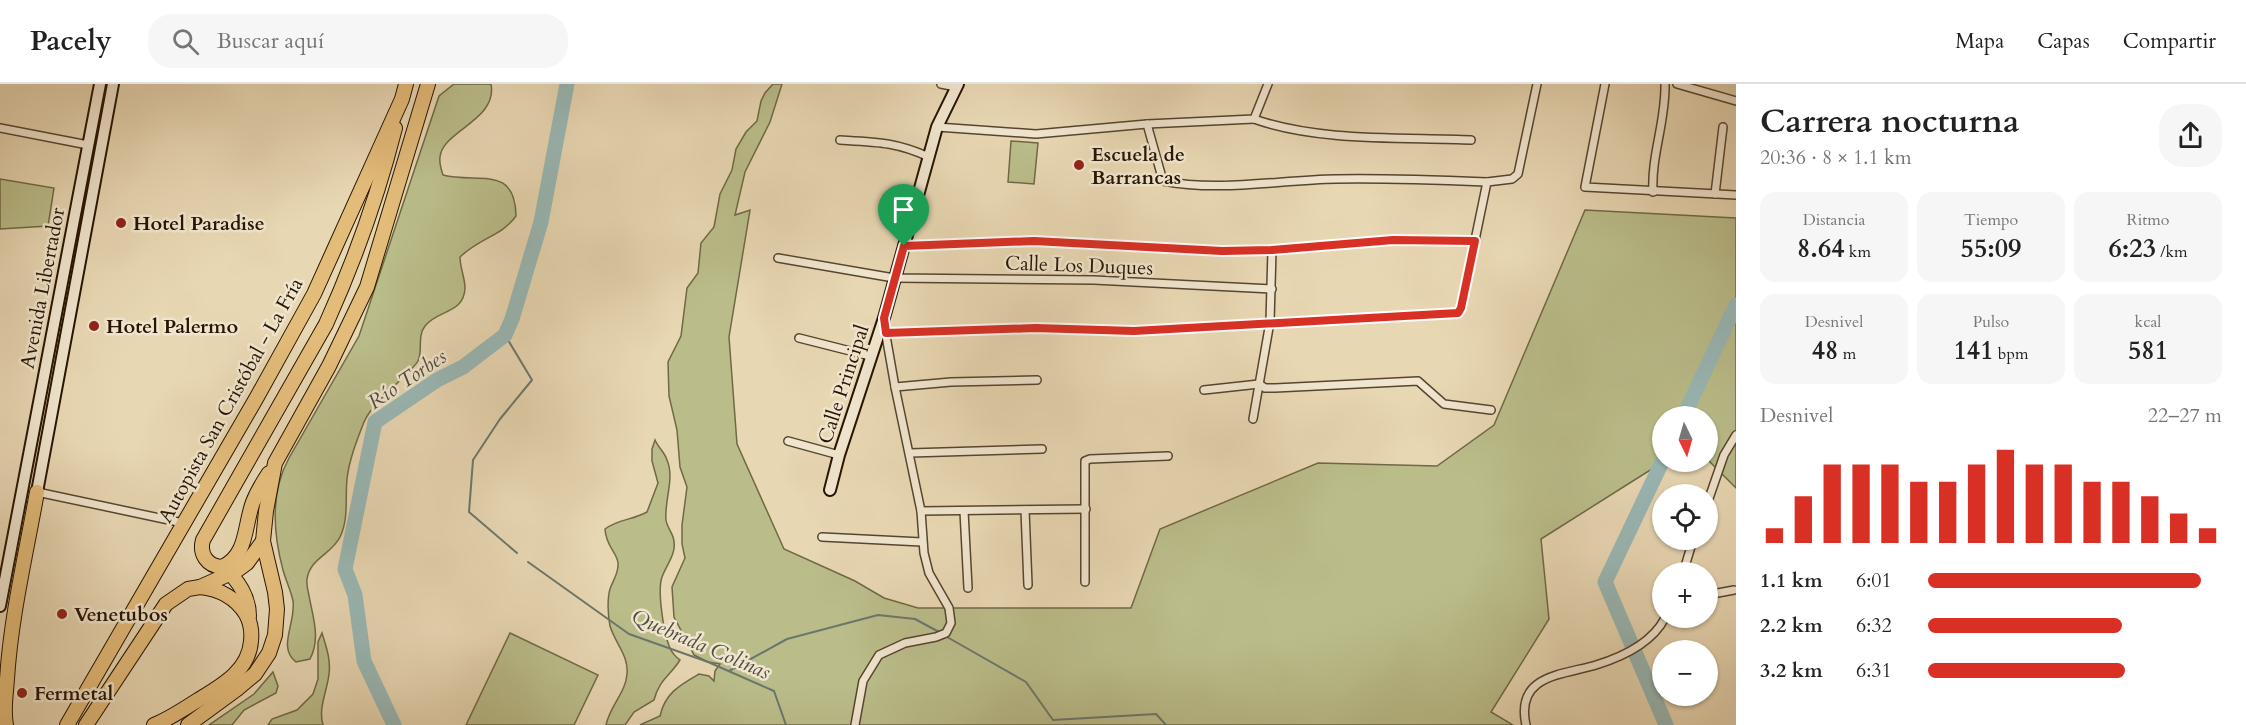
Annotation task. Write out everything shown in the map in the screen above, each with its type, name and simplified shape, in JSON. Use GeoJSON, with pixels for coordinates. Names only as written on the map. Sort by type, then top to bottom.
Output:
{"type":"FeatureCollection","features":[{"type":"Feature","properties":{"kind":"highway","name":"Autopista San Cristóbal - La Fría"},"geometry":{"type":"LineString","coordinates":[[67,725],[257,398],[314,294],[402,99],[406,84]]}},
{"type":"Feature","properties":{"kind":"highway"},"geometry":{"type":"LineString","coordinates":[[200,587],[226,570],[238,555],[253,502],[329,366],[367,287],[428,84]]}},
{"type":"Feature","properties":{"kind":"highway"},"geometry":{"type":"LineString","coordinates":[[263,541],[247,564],[226,570],[216,567],[205,559],[201,547],[326,324],[342,288],[387,158],[402,99]]}},
{"type":"Feature","properties":{"kind":"highway"},"geometry":{"type":"LineString","coordinates":[[188,725],[255,674],[269,653],[275,635],[277,609],[275,592],[263,541],[275,463]]}},
{"type":"Feature","properties":{"kind":"highway"},"geometry":{"type":"LineString","coordinates":[[6,725],[4,717],[8,668],[37,492]]}},
{"type":"Feature","properties":{"kind":"highway"},"geometry":{"type":"LineString","coordinates":[[154,725],[222,685],[247,660],[252,630],[249,604],[226,570]]}},
{"type":"Feature","properties":{"kind":"highway"},"geometry":{"type":"LineString","coordinates":[[86,725],[166,604],[188,589],[200,587],[215,590],[241,607],[249,618]]}},
{"type":"Feature","properties":{"kind":"main road","name":"Avenida Libertador"},"geometry":{"type":"LineString","coordinates":[[0,606],[100,84]]}},
{"type":"Feature","properties":{"kind":"main road","name":"Avenida Libertador"},"geometry":{"type":"LineString","coordinates":[[37,492],[113,84]]}},
{"type":"Feature","properties":{"kind":"main road","name":"Calle Principal"},"geometry":{"type":"LineString","coordinates":[[830,490],[870,356],[884,318],[937,128],[957,86]]}},
{"type":"Feature","properties":{"kind":"street"},"geometry":{"type":"LineString","coordinates":[[941,84],[957,86]]}},
{"type":"Feature","properties":{"kind":"street"},"geometry":{"type":"LineString","coordinates":[[1254,119],[1268,84]]}},
{"type":"Feature","properties":{"kind":"street"},"geometry":{"type":"LineString","coordinates":[[1147,124],[1163,181],[1174,183],[1243,184],[1336,179],[1487,182],[1512,178],[1518,174],[1537,84]]}},
{"type":"Feature","properties":{"kind":"street"},"geometry":{"type":"LineString","coordinates":[[1605,84],[1585,187],[1736,195]]}},
{"type":"Feature","properties":{"kind":"street"},"geometry":{"type":"LineString","coordinates":[[1653,192],[1652,173],[1666,101],[1665,84]]}},
{"type":"Feature","properties":{"kind":"street"},"geometry":{"type":"LineString","coordinates":[[1677,84],[1736,101]]}},
{"type":"Feature","properties":{"kind":"street"},"geometry":{"type":"LineString","coordinates":[[937,128],[1036,134],[1147,124],[1254,119],[1290,129],[1331,134],[1471,140]]}},
{"type":"Feature","properties":{"kind":"street"},"geometry":{"type":"LineString","coordinates":[[1715,194],[1724,127]]}},
{"type":"Feature","properties":{"kind":"street"},"geometry":{"type":"LineString","coordinates":[[0,128],[88,145]]}},
{"type":"Feature","properties":{"kind":"street"},"geometry":{"type":"LineString","coordinates":[[840,140],[890,143],[929,157]]}},
{"type":"Feature","properties":{"kind":"street"},"geometry":{"type":"LineString","coordinates":[[886,333],[1035,328],[1134,331],[1270,322],[1451,315],[1458,313],[1461,308],[1487,182]]}},
{"type":"Feature","properties":{"kind":"street"},"geometry":{"type":"LineString","coordinates":[[904,246],[1034,241],[1222,251],[1272,250],[1393,240],[1475,241]]}},
{"type":"Feature","properties":{"kind":"street"},"geometry":{"type":"LineString","coordinates":[[1253,419],[1270,322],[1272,250]]}},
{"type":"Feature","properties":{"kind":"street","name":"Calle Los Duques"},"geometry":{"type":"LineString","coordinates":[[778,258],[894,278],[1094,280],[1272,289]]}},
{"type":"Feature","properties":{"kind":"street"},"geometry":{"type":"LineString","coordinates":[[855,725],[863,681],[872,663],[879,656],[905,643],[946,633],[951,623],[949,608],[929,573],[922,542],[921,512],[895,387],[884,318]]}},
{"type":"Feature","properties":{"kind":"street"},"geometry":{"type":"LineString","coordinates":[[799,338],[870,356]]}},
{"type":"Feature","properties":{"kind":"street"},"geometry":{"type":"LineString","coordinates":[[895,387],[951,382],[1037,380]]}},
{"type":"Feature","properties":{"kind":"street"},"geometry":{"type":"LineString","coordinates":[[1204,390],[1259,384],[1265,388],[1275,388],[1418,381],[1444,404],[1491,411]]}},
{"type":"Feature","properties":{"kind":"street"},"geometry":{"type":"LineString","coordinates":[[1714,484],[1724,455],[1736,435]]}},
{"type":"Feature","properties":{"kind":"street"},"geometry":{"type":"LineString","coordinates":[[788,441],[839,455]]}},
{"type":"Feature","properties":{"kind":"street"},"geometry":{"type":"LineString","coordinates":[[910,453],[1042,450]]}},
{"type":"Feature","properties":{"kind":"street"},"geometry":{"type":"LineString","coordinates":[[1085,582],[1085,461],[1087,459],[1168,456]]}},
{"type":"Feature","properties":{"kind":"street"},"geometry":{"type":"LineString","coordinates":[[37,492],[183,523]]}},
{"type":"Feature","properties":{"kind":"street"},"geometry":{"type":"LineString","coordinates":[[921,512],[1086,509]]}},
{"type":"Feature","properties":{"kind":"street"},"geometry":{"type":"LineString","coordinates":[[1025,510],[1028,585]]}},
{"type":"Feature","properties":{"kind":"street"},"geometry":{"type":"LineString","coordinates":[[964,511],[968,588]]}},
{"type":"Feature","properties":{"kind":"street"},"geometry":{"type":"LineString","coordinates":[[822,537],[922,542]]}},
{"type":"Feature","properties":{"kind":"street"},"geometry":{"type":"LineString","coordinates":[[1718,593],[1734,590]]}},
{"type":"Feature","properties":{"kind":"street"},"geometry":{"type":"LineString","coordinates":[[1526,725],[1524,711],[1528,694],[1539,681],[1597,665],[1639,646],[1658,628]]}},
{"type":"Feature","properties":{"kind":"green space"},"geometry":{"type":"Polygon","coordinates":[[[454,84],[491,84],[491,96],[486,107],[478,116],[443,148],[440,166],[443,175],[492,179],[502,183],[509,189],[514,200],[516,216],[504,228],[460,257],[465,288],[460,303],[425,326],[421,334],[418,361],[376,404],[364,422],[348,472],[343,530],[332,548],[312,566],[307,579],[315,630],[315,645],[310,659],[296,662],[291,656],[287,642],[293,601],[284,574],[275,528],[279,485],[289,458],[359,336],[439,96],[454,84]]]}},
{"type":"Feature","properties":{"kind":"green space"},"geometry":{"type":"Polygon","coordinates":[[[773,84],[782,84],[770,122],[745,172],[735,215],[750,210],[729,337],[737,444],[784,549],[855,581],[884,598],[918,608],[1131,608],[1160,529],[1318,463],[1437,466],[1494,425],[1585,210],[1736,218],[1736,488],[1718,470],[1718,406],[1652,406],[1652,469],[1541,539],[1549,619],[1491,712],[1513,725],[640,725],[660,716],[670,696],[692,678],[699,674],[709,676],[714,681],[715,671],[720,664],[708,662],[694,655],[674,617],[672,587],[685,558],[682,525],[687,487],[680,467],[677,430],[669,396],[668,362],[681,336],[687,288],[698,273],[701,243],[714,227],[720,194],[732,170],[736,149],[746,132],[757,121],[765,93],[773,84]]]}},
{"type":"Feature","properties":{"kind":"green space"},"geometry":{"type":"Polygon","coordinates":[[[1011,141],[1038,143],[1034,184],[1008,182],[1011,141]]]}},
{"type":"Feature","properties":{"kind":"green space"},"geometry":{"type":"Polygon","coordinates":[[[0,179],[54,188],[48,226],[0,229],[0,179]]]}},
{"type":"Feature","properties":{"kind":"green space"},"geometry":{"type":"Polygon","coordinates":[[[655,440],[666,457],[669,467],[670,482],[666,520],[673,536],[674,546],[662,577],[660,592],[662,614],[668,644],[680,660],[662,683],[654,700],[634,712],[625,725],[606,725],[624,687],[627,667],[609,622],[609,593],[617,573],[618,563],[607,540],[605,529],[615,523],[647,512],[658,483],[652,461],[655,440]]]}},
{"type":"Feature","properties":{"kind":"green space"},"geometry":{"type":"Polygon","coordinates":[[[322,633],[328,653],[329,669],[322,706],[323,725],[268,725],[272,719],[297,710],[313,694],[318,679],[318,642],[322,633]]]}},
{"type":"Feature","properties":{"kind":"green space"},"geometry":{"type":"Polygon","coordinates":[[[510,633],[598,675],[574,725],[466,725],[510,633]]]}},
{"type":"Feature","properties":{"kind":"green space"},"geometry":{"type":"Polygon","coordinates":[[[273,672],[278,686],[276,693],[244,710],[232,725],[209,725],[254,694],[273,672]]]}},
{"type":"Feature","properties":{"kind":"waterway","name":"Río Torbes"},"geometry":{"type":"LineString","coordinates":[[394,725],[364,661],[355,595],[345,569],[375,422],[437,380],[463,367],[505,335],[512,319],[541,222],[567,84]]}},
{"type":"Feature","properties":{"kind":"waterway"},"geometry":{"type":"LineString","coordinates":[[1688,406],[1736,305]]}},
{"type":"Feature","properties":{"kind":"waterway","name":"Quebrada Colinas"},"geometry":{"type":"LineString","coordinates":[[505,335],[532,380],[500,419],[473,460],[469,512],[517,553]]}},
{"type":"Feature","properties":{"kind":"waterway"},"geometry":{"type":"LineString","coordinates":[[1657,472],[1605,582],[1666,725]]}},
{"type":"Feature","properties":{"kind":"waterway","name":"Quebrada Colinas"},"geometry":{"type":"LineString","coordinates":[[528,562],[629,634],[708,662],[774,691],[786,725]]}},
{"type":"Feature","properties":{"kind":"waterway"},"geometry":{"type":"LineString","coordinates":[[729,671],[787,639],[878,615],[915,619],[939,632]]}},
{"type":"Feature","properties":{"kind":"waterway"},"geometry":{"type":"LineString","coordinates":[[947,637],[1026,682],[1053,720],[1156,714],[1166,725]]}},
{"type":"Feature","properties":{"kind":"place","name":"Escuela de Barrancas"},"geometry":{"type":"Point","coordinates":[1079,165]}},
{"type":"Feature","properties":{"kind":"place","name":"Hotel Paradise"},"geometry":{"type":"Point","coordinates":[121,223]}},
{"type":"Feature","properties":{"kind":"place","name":"Hotel Palermo"},"geometry":{"type":"Point","coordinates":[94,326]}},
{"type":"Feature","properties":{"kind":"place","name":"Venetubos"},"geometry":{"type":"Point","coordinates":[62,614]}},
{"type":"Feature","properties":{"kind":"place","name":"Fermetal"},"geometry":{"type":"Point","coordinates":[22,693]}},
{"type":"Feature","properties":{"kind":"route"},"geometry":{"type":"LineString","coordinates":[[1393,240],[1475,241],[1461,308],[1458,313],[1451,315],[1270,322],[1134,331],[1035,328],[886,333],[884,318],[904,246],[1034,241],[1222,251],[1272,250],[1393,240]]}}]}
